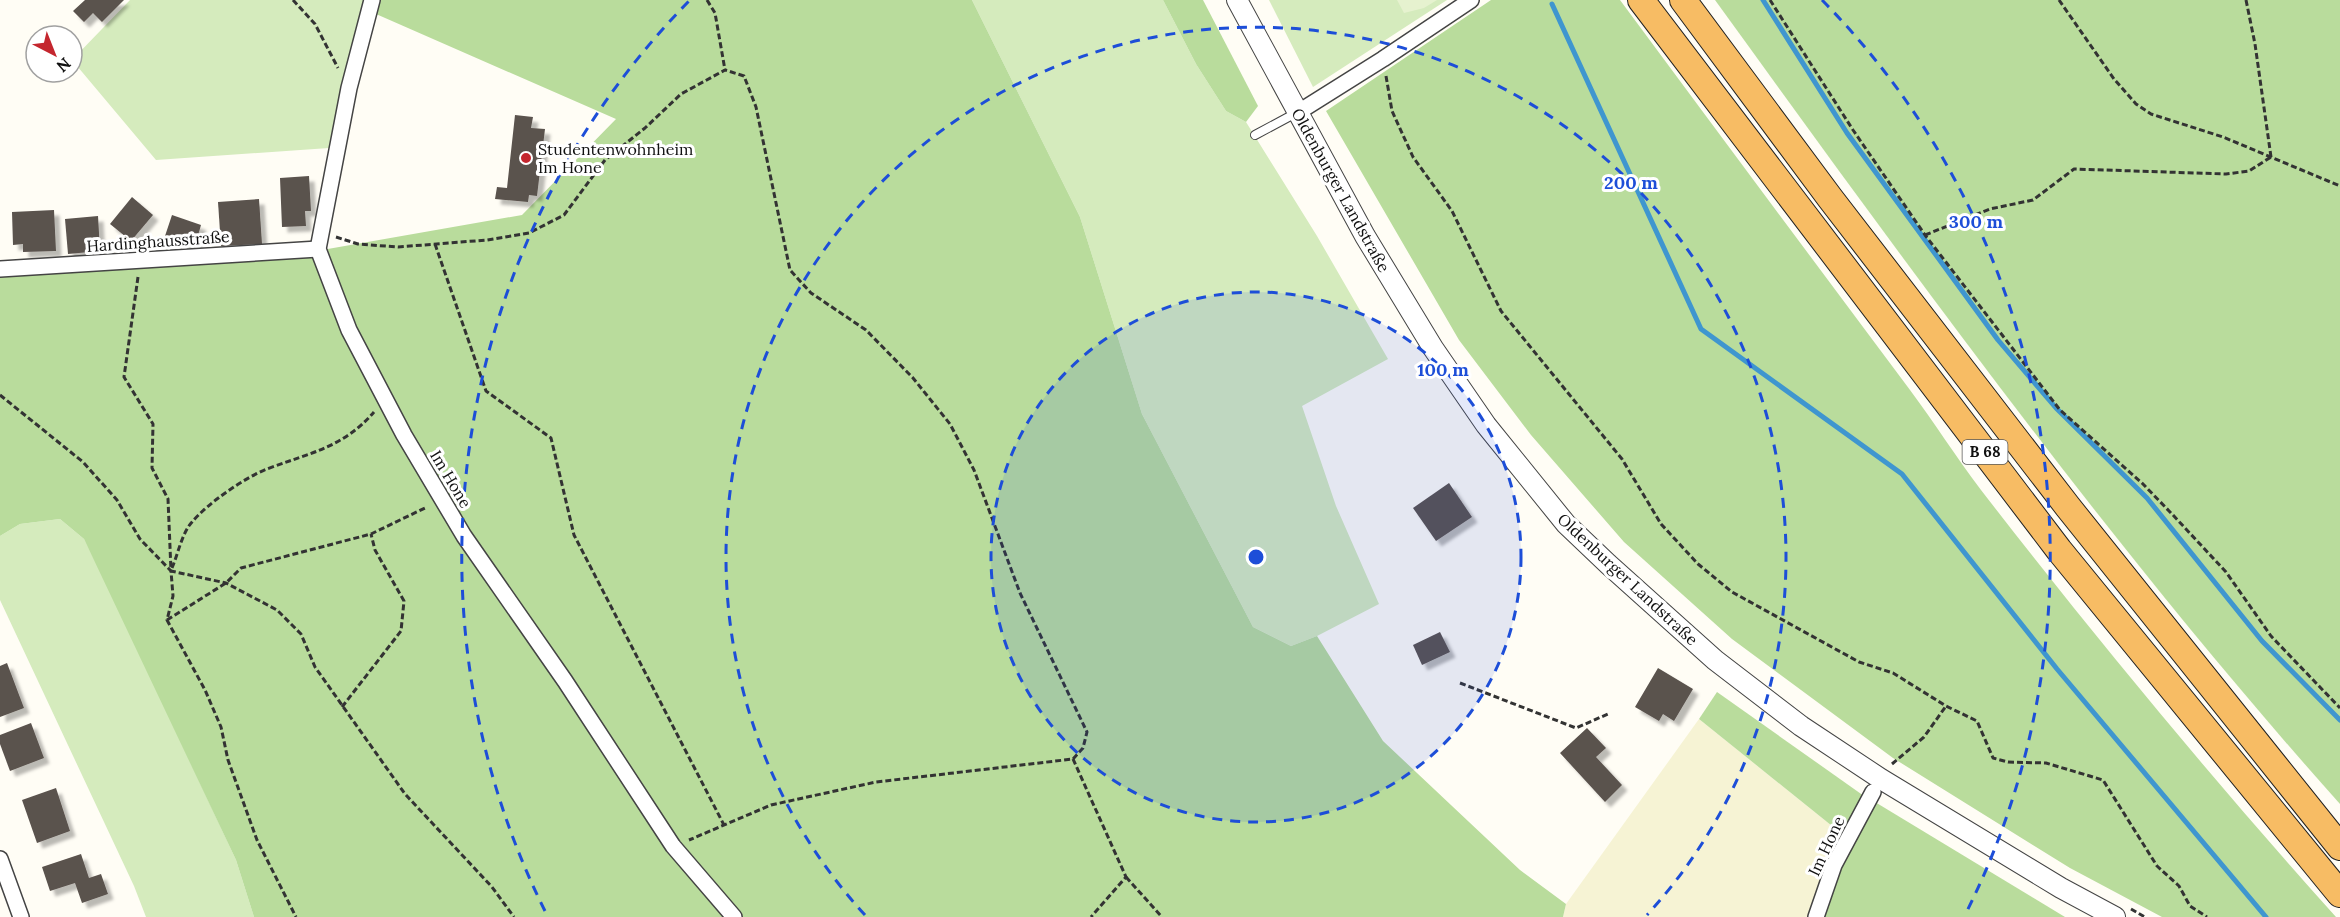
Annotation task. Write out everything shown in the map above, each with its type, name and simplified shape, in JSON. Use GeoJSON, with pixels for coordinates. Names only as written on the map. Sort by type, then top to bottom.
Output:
{"type":"FeatureCollection","features":[{"type":"Feature","properties":{"kind":"highway","name":"B 68"},"geometry":{"type":"LineString","coordinates":[[1641,0],[2060,550],[2340,894]]}},
{"type":"Feature","properties":{"kind":"highway","name":"B 68"},"geometry":{"type":"LineString","coordinates":[[1683,0],[1830,198],[2068,507],[2340,847]]}},
{"type":"Feature","properties":{"kind":"street"},"geometry":{"type":"LineString","coordinates":[[318,249],[349,88],[372,0]]}},
{"type":"Feature","properties":{"kind":"street","name":"Oldenburger Landstraße"},"geometry":{"type":"LineString","coordinates":[[1237,0],[1365,236],[1433,348],[1486,425],[1566,524],[1715,660],[1801,726],[1891,785],[2061,888],[2120,911]]}},
{"type":"Feature","properties":{"kind":"street"},"geometry":{"type":"LineString","coordinates":[[1297,112],[1383,59],[1471,0]]}},
{"type":"Feature","properties":{"kind":"street","name":"Hardinghausstraße"},"geometry":{"type":"LineString","coordinates":[[0,269],[318,249]]}},
{"type":"Feature","properties":{"kind":"street","name":"Im Hone"},"geometry":{"type":"LineString","coordinates":[[318,249],[349,330],[385,400],[464,536],[565,681],[673,846],[734,917]]}},
{"type":"Feature","properties":{"kind":"street","name":"Im Hone"},"geometry":{"type":"LineString","coordinates":[[1816,917],[1834,865],[1873,792]]}},
{"type":"Feature","properties":{"kind":"street"},"geometry":{"type":"LineString","coordinates":[[0,859],[21,917]]}},
{"type":"Feature","properties":{"kind":"lane"},"geometry":{"type":"LineString","coordinates":[[1255,135],[1297,112]]}},
{"type":"Feature","properties":{"kind":"path"},"geometry":{"type":"LineString","coordinates":[[293,0],[315,24],[349,88]]}},
{"type":"Feature","properties":{"kind":"path"},"geometry":{"type":"LineString","coordinates":[[707,0],[715,13],[725,70]]}},
{"type":"Feature","properties":{"kind":"path"},"geometry":{"type":"LineString","coordinates":[[1770,0],[1853,130],[1926,235],[2060,410],[2142,483],[2172,514],[2226,573],[2271,636],[2340,708]]}},
{"type":"Feature","properties":{"kind":"path"},"geometry":{"type":"LineString","coordinates":[[2060,0],[2114,79],[2136,104],[2151,114],[2223,137],[2340,186]]}},
{"type":"Feature","properties":{"kind":"path"},"geometry":{"type":"LineString","coordinates":[[2246,0],[2255,44],[2271,157]]}},
{"type":"Feature","properties":{"kind":"path"},"geometry":{"type":"LineString","coordinates":[[1383,59],[1392,111],[1413,157],[1452,211],[1501,311],[1622,459],[1661,524],[1698,564],[1732,592],[1859,662],[1893,673],[1946,706],[1977,721],[1993,758],[2008,762],[2046,763],[2103,780],[2157,866],[2179,886],[2190,906],[2207,917]]}},
{"type":"Feature","properties":{"kind":"path"},"geometry":{"type":"LineString","coordinates":[[322,233],[358,244],[398,247],[487,240],[528,233],[564,215],[605,160],[645,128],[681,94],[725,70],[744,76],[756,107],[790,270],[811,293],[866,330],[913,378],[951,424],[974,470],[1020,593],[1088,732],[1083,748],[1073,759],[876,782],[771,805],[673,846]]}},
{"type":"Feature","properties":{"kind":"path"},"geometry":{"type":"LineString","coordinates":[[1926,235],[1990,209],[2033,200],[2074,169],[2226,174],[2249,171],[2271,157]]}},
{"type":"Feature","properties":{"kind":"path"},"geometry":{"type":"LineString","coordinates":[[435,244],[486,391],[551,438],[574,535],[724,825]]}},
{"type":"Feature","properties":{"kind":"path"},"geometry":{"type":"LineString","coordinates":[[141,260],[124,377],[153,424],[152,468],[168,499],[173,596],[167,620],[213,708],[221,727],[228,760],[257,840],[296,917]]}},
{"type":"Feature","properties":{"kind":"path"},"geometry":{"type":"LineString","coordinates":[[0,395],[82,462],[117,500],[140,539],[171,571],[226,583],[277,610],[300,634],[315,667],[405,794],[492,887],[514,917]]}},
{"type":"Feature","properties":{"kind":"path"},"geometry":{"type":"LineString","coordinates":[[171,571],[190,523],[216,499],[264,470],[326,450],[362,426],[385,400]]}},
{"type":"Feature","properties":{"kind":"path"},"geometry":{"type":"LineString","coordinates":[[167,620],[226,583],[241,568],[371,534],[442,500]]}},
{"type":"Feature","properties":{"kind":"path"},"geometry":{"type":"LineString","coordinates":[[342,707],[401,631],[404,601],[375,550],[371,534]]}},
{"type":"Feature","properties":{"kind":"path"},"geometry":{"type":"LineString","coordinates":[[1460,683],[1576,728],[1608,714]]}},
{"type":"Feature","properties":{"kind":"path"},"geometry":{"type":"LineString","coordinates":[[1899,772],[1890,766],[1924,737],[1946,706]]}},
{"type":"Feature","properties":{"kind":"path"},"geometry":{"type":"LineString","coordinates":[[1073,759],[1126,877],[1162,917]]}},
{"type":"Feature","properties":{"kind":"path"},"geometry":{"type":"LineString","coordinates":[[1091,917],[1126,877]]}},
{"type":"Feature","properties":{"kind":"path"},"geometry":{"type":"LineString","coordinates":[[2120,911],[2145,917]]}},
{"type":"Feature","properties":{"kind":"shaded area"},"geometry":{"type":"Polygon","coordinates":[[[1699,719],[1842,834],[1809,917],[1563,917],[1566,904],[1699,719]]]}},
{"type":"Feature","properties":{"kind":"green space"},"geometry":{"type":"Polygon","coordinates":[[[130,0],[365,0],[341,89],[329,148],[156,160],[84,74],[84,48],[130,0]]]}},
{"type":"Feature","properties":{"kind":"green space"},"geometry":{"type":"Polygon","coordinates":[[[381,0],[972,0],[1080,217],[1142,414],[1253,627],[1291,646],[1317,636],[1383,741],[1520,870],[1566,904],[1563,917],[254,917],[236,860],[84,539],[60,519],[20,524],[0,536],[0,269],[322,250],[522,215],[616,119],[376,14],[381,0]]]}},
{"type":"Feature","properties":{"kind":"green space"},"geometry":{"type":"Polygon","coordinates":[[[972,0],[1163,0],[1196,64],[1226,111],[1246,122],[1317,236],[1388,359],[1302,406],[1336,506],[1379,604],[1317,636],[1291,646],[1253,627],[1142,414],[1080,217],[972,0]]]}},
{"type":"Feature","properties":{"kind":"green space"},"geometry":{"type":"Polygon","coordinates":[[[1163,0],[1203,0],[1258,106],[1246,122],[1226,111],[1196,64],[1163,0]]]}},
{"type":"Feature","properties":{"kind":"green space"},"geometry":{"type":"Polygon","coordinates":[[[1269,0],[1447,0],[1313,87],[1269,0]]]}},
{"type":"Feature","properties":{"kind":"green space"},"geometry":{"type":"Polygon","coordinates":[[[1397,0],[1437,0],[1424,8],[1404,13],[1397,0]]]}},
{"type":"Feature","properties":{"kind":"green space"},"geometry":{"type":"Polygon","coordinates":[[[1491,0],[1620,0],[1910,390],[1972,478],[2024,545],[2199,760],[2336,917],[2162,917],[2070,868],[1893,758],[1732,639],[1624,542],[1531,435],[1459,340],[1326,111],[1491,0]]]}},
{"type":"Feature","properties":{"kind":"green space"},"geometry":{"type":"Polygon","coordinates":[[[1715,0],[2340,0],[2340,804],[2256,708],[2095,511],[1941,309],[1715,0]]]}},
{"type":"Feature","properties":{"kind":"green space"},"geometry":{"type":"Polygon","coordinates":[[[60,519],[84,539],[108,586],[236,860],[254,917],[146,917],[134,886],[0,600],[0,536],[20,524],[60,519]]]}},
{"type":"Feature","properties":{"kind":"green space"},"geometry":{"type":"Polygon","coordinates":[[[1717,692],[1864,796],[1842,834],[1699,719],[1717,692]]]}},
{"type":"Feature","properties":{"kind":"green space"},"geometry":{"type":"Polygon","coordinates":[[[1875,802],[2065,917],[1821,917],[1837,868],[1875,802]]]}},
{"type":"Feature","properties":{"kind":"building"},"geometry":{"type":"Polygon","coordinates":[[[85,0],[124,0],[102,22],[93,13],[84,22],[73,11],[85,0]]]}},
{"type":"Feature","properties":{"kind":"building","name":"Studentenwohnheim Im Hone"},"geometry":{"type":"Polygon","coordinates":[[[515,115],[533,117],[531,128],[545,129],[537,196],[529,195],[528,202],[495,199],[497,187],[507,188],[515,115]]]}},
{"type":"Feature","properties":{"kind":"building"},"geometry":{"type":"Polygon","coordinates":[[[309,176],[311,211],[305,211],[306,226],[282,227],[280,178],[309,176]]]}},
{"type":"Feature","properties":{"kind":"building"},"geometry":{"type":"Polygon","coordinates":[[[132,197],[153,215],[131,241],[110,224],[132,197]]]}},
{"type":"Feature","properties":{"kind":"building"},"geometry":{"type":"Polygon","coordinates":[[[259,199],[262,244],[221,246],[218,202],[259,199]]]}},
{"type":"Feature","properties":{"kind":"building"},"geometry":{"type":"Polygon","coordinates":[[[54,210],[56,251],[23,252],[23,244],[13,245],[12,212],[54,210]]]}},
{"type":"Feature","properties":{"kind":"building"},"geometry":{"type":"Polygon","coordinates":[[[172,215],[201,225],[195,246],[165,236],[172,215]]]}},
{"type":"Feature","properties":{"kind":"building"},"geometry":{"type":"Polygon","coordinates":[[[98,216],[100,251],[68,254],[65,219],[98,216]]]}},
{"type":"Feature","properties":{"kind":"building"},"geometry":{"type":"Polygon","coordinates":[[[1449,483],[1472,517],[1436,541],[1413,508],[1449,483]]]}},
{"type":"Feature","properties":{"kind":"building"},"geometry":{"type":"Polygon","coordinates":[[[1440,632],[1450,652],[1422,665],[1413,645],[1440,632]]]}},
{"type":"Feature","properties":{"kind":"building"},"geometry":{"type":"Polygon","coordinates":[[[7,663],[24,708],[0,717],[0,666],[7,663]]]}},
{"type":"Feature","properties":{"kind":"building"},"geometry":{"type":"Polygon","coordinates":[[[1658,668],[1693,689],[1674,721],[1663,714],[1659,721],[1635,707],[1658,668]]]}},
{"type":"Feature","properties":{"kind":"building"},"geometry":{"type":"Polygon","coordinates":[[[31,723],[44,758],[10,771],[0,744],[0,735],[31,723]]]}},
{"type":"Feature","properties":{"kind":"building"},"geometry":{"type":"Polygon","coordinates":[[[1587,728],[1606,748],[1596,757],[1622,785],[1605,802],[1560,753],[1587,728]]]}},
{"type":"Feature","properties":{"kind":"building"},"geometry":{"type":"Polygon","coordinates":[[[56,788],[70,831],[37,843],[22,800],[56,788]]]}},
{"type":"Feature","properties":{"kind":"building"},"geometry":{"type":"Polygon","coordinates":[[[81,854],[89,878],[101,874],[108,894],[82,903],[75,883],[50,891],[42,867],[81,854]]]}},
{"type":"Feature","properties":{"kind":"waterway"},"geometry":{"type":"LineString","coordinates":[[1763,0],[1847,133],[1998,340],[2056,408],[2147,498],[2262,641],[2340,720]]}},
{"type":"Feature","properties":{"kind":"waterway"},"geometry":{"type":"LineString","coordinates":[[1552,4],[1701,329],[1902,474],[2057,669],[2266,917]]}},
{"type":"Feature","properties":{"kind":"place","name":"Studentenwohnheim Im Hone"},"geometry":{"type":"Point","coordinates":[526,158]}}]}
